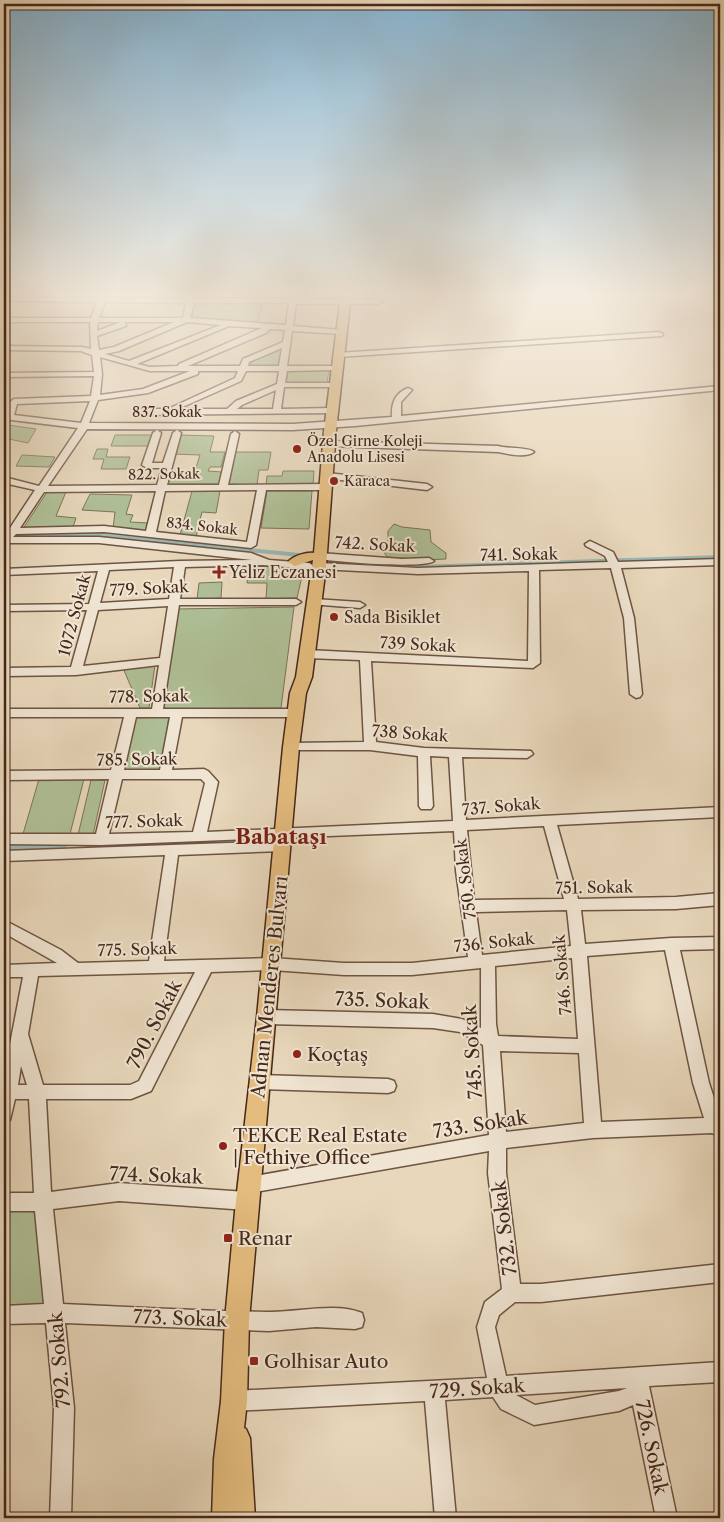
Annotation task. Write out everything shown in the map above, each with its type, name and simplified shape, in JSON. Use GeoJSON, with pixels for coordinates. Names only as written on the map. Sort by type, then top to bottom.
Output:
{"type":"FeatureCollection","features":[{"type":"Feature","properties":{"kind":"main road","name":"Adnan Menderes Bulvarı"},"geometry":{"type":"LineString","coordinates":[[297,703],[296,678],[311,562],[325,480],[336,365]]}},
{"type":"Feature","properties":{"kind":"main road","name":"Adnan Menderes Bulvarı"},"geometry":{"type":"LineString","coordinates":[[226,1518],[227,1459],[234,1401],[237,1320],[248,1193],[267,1016],[291,747],[297,703],[304,677],[314,602],[311,562]]}},
{"type":"Feature","properties":{"kind":"main road","name":"Adnan Menderes Bulvarı"},"geometry":{"type":"LineString","coordinates":[[234,1401],[241,1518]]}},
{"type":"Feature","properties":{"kind":"street"},"geometry":{"type":"LineString","coordinates":[[6,538],[82,429],[95,398],[97,365]]}},
{"type":"Feature","properties":{"kind":"street"},"geometry":{"type":"LineString","coordinates":[[133,365],[150,369],[336,368]]}},
{"type":"Feature","properties":{"kind":"street"},"geometry":{"type":"LineString","coordinates":[[175,369],[184,365]]}},
{"type":"Feature","properties":{"kind":"street"},"geometry":{"type":"LineString","coordinates":[[167,466],[147,465],[158,430],[160,415],[238,379],[244,365]]}},
{"type":"Feature","properties":{"kind":"street"},"geometry":{"type":"LineString","coordinates":[[141,401],[204,368]]}},
{"type":"Feature","properties":{"kind":"street"},"geometry":{"type":"LineString","coordinates":[[278,410],[284,368]]}},
{"type":"Feature","properties":{"kind":"street"},"geometry":{"type":"LineString","coordinates":[[135,426],[150,369]]}},
{"type":"Feature","properties":{"kind":"street"},"geometry":{"type":"LineString","coordinates":[[4,375],[98,374]]}},
{"type":"Feature","properties":{"kind":"street"},"geometry":{"type":"LineString","coordinates":[[226,426],[230,410],[239,403],[282,384],[334,385]]}},
{"type":"Feature","properties":{"kind":"street"},"geometry":{"type":"LineString","coordinates":[[330,428],[397,419],[720,388]]}},
{"type":"Feature","properties":{"kind":"street"},"geometry":{"type":"LineString","coordinates":[[397,419],[396,402],[408,390]]}},
{"type":"Feature","properties":{"kind":"street"},"geometry":{"type":"LineString","coordinates":[[4,403],[95,398],[141,401],[167,411],[332,411]]}},
{"type":"Feature","properties":{"kind":"street"},"geometry":{"type":"LineString","coordinates":[[5,421],[14,402]]}},
{"type":"Feature","properties":{"kind":"street","name":"837. Sokak"},"geometry":{"type":"LineString","coordinates":[[5,421],[82,429],[158,430],[226,426],[330,428]]}},
{"type":"Feature","properties":{"kind":"street","name":"837. Sokak"},"geometry":{"type":"LineString","coordinates":[[82,429],[135,426],[177,434],[235,434],[330,428]]}},
{"type":"Feature","properties":{"kind":"street"},"geometry":{"type":"LineString","coordinates":[[6,538],[104,530],[150,534],[177,434]]}},
{"type":"Feature","properties":{"kind":"street"},"geometry":{"type":"LineString","coordinates":[[223,486],[235,434]]}},
{"type":"Feature","properties":{"kind":"street"},"geometry":{"type":"LineString","coordinates":[[328,444],[498,449],[509,452],[530,452]]}},
{"type":"Feature","properties":{"kind":"street","name":"822. Sokak"},"geometry":{"type":"LineString","coordinates":[[4,480],[41,489],[262,487],[325,480],[427,487]]}},
{"type":"Feature","properties":{"kind":"street","name":"834. Sokak"},"geometry":{"type":"LineString","coordinates":[[150,534],[251,545],[262,487]]}},
{"type":"Feature","properties":{"kind":"street"},"geometry":{"type":"LineString","coordinates":[[6,538],[135,542],[251,556],[268,563]]}},
{"type":"Feature","properties":{"kind":"street"},"geometry":{"type":"LineString","coordinates":[[590,544],[610,554],[616,567],[629,618],[636,694]]}},
{"type":"Feature","properties":{"kind":"street","name":"742. Sokak"},"geometry":{"type":"LineString","coordinates":[[311,562],[429,561]]}},
{"type":"Feature","properties":{"kind":"street"},"geometry":{"type":"LineString","coordinates":[[4,572],[180,564],[311,562]]}},
{"type":"Feature","properties":{"kind":"street","name":"741. Sokak"},"geometry":{"type":"LineString","coordinates":[[311,562],[356,568],[418,572],[616,567],[720,562]]}},
{"type":"Feature","properties":{"kind":"street"},"geometry":{"type":"LineString","coordinates":[[157,712],[180,564]]}},
{"type":"Feature","properties":{"kind":"street","name":"1072 Sokak"},"geometry":{"type":"LineString","coordinates":[[76,671],[104,568]]}},
{"type":"Feature","properties":{"kind":"street","name":"739 Sokak"},"geometry":{"type":"LineString","coordinates":[[307,654],[529,665],[534,663],[534,569]]}},
{"type":"Feature","properties":{"kind":"street","name":"779. Sokak"},"geometry":{"type":"LineString","coordinates":[[4,608],[94,607],[173,602],[296,602]]}},
{"type":"Feature","properties":{"kind":"street"},"geometry":{"type":"LineString","coordinates":[[314,602],[360,605]]}},
{"type":"Feature","properties":{"kind":"street"},"geometry":{"type":"LineString","coordinates":[[365,657],[370,746]]}},
{"type":"Feature","properties":{"kind":"street"},"geometry":{"type":"LineString","coordinates":[[4,672],[76,671],[164,661]]}},
{"type":"Feature","properties":{"kind":"street","name":"778. Sokak"},"geometry":{"type":"LineString","coordinates":[[4,713],[176,712],[297,703]]}},
{"type":"Feature","properties":{"kind":"street"},"geometry":{"type":"LineString","coordinates":[[165,774],[176,712]]}},
{"type":"Feature","properties":{"kind":"street"},"geometry":{"type":"LineString","coordinates":[[101,840],[131,713]]}},
{"type":"Feature","properties":{"kind":"street","name":"738 Sokak"},"geometry":{"type":"LineString","coordinates":[[291,747],[370,746],[424,752],[527,754]]}},
{"type":"Feature","properties":{"kind":"street"},"geometry":{"type":"LineString","coordinates":[[424,752],[426,806]]}},
{"type":"Feature","properties":{"kind":"street","name":"750. Sokak"},"geometry":{"type":"LineString","coordinates":[[455,753],[459,827],[468,906],[482,961]]}},
{"type":"Feature","properties":{"kind":"street","name":"785. Sokak"},"geometry":{"type":"LineString","coordinates":[[4,775],[116,776],[204,774],[212,782],[199,837]]}},
{"type":"Feature","properties":{"kind":"street","name":"737. Sokak"},"geometry":{"type":"LineString","coordinates":[[284,839],[549,820],[720,812]]}},
{"type":"Feature","properties":{"kind":"street","name":"746. Sokak"},"geometry":{"type":"LineString","coordinates":[[549,820],[572,905],[579,951],[593,1130]]}},
{"type":"Feature","properties":{"kind":"street","name":"777. Sokak"},"geometry":{"type":"LineString","coordinates":[[4,839],[101,840],[199,837],[284,839]]}},
{"type":"Feature","properties":{"kind":"street"},"geometry":{"type":"LineString","coordinates":[[4,856],[172,851],[284,839]]}},
{"type":"Feature","properties":{"kind":"street"},"geometry":{"type":"LineString","coordinates":[[156,966],[172,851]]}},
{"type":"Feature","properties":{"kind":"street","name":"751. Sokak"},"geometry":{"type":"LineString","coordinates":[[468,906],[676,903],[720,899]]}},
{"type":"Feature","properties":{"kind":"street"},"geometry":{"type":"LineString","coordinates":[[4,926],[56,954],[75,969]]}},
{"type":"Feature","properties":{"kind":"street","name":"736. Sokak"},"geometry":{"type":"LineString","coordinates":[[272,964],[344,969],[412,969],[579,951],[671,944],[720,943]]}},
{"type":"Feature","properties":{"kind":"street"},"geometry":{"type":"LineString","coordinates":[[671,944],[701,1082],[719,1126]]}},
{"type":"Feature","properties":{"kind":"street","name":"745. Sokak"},"geometry":{"type":"LineString","coordinates":[[482,961],[491,1041],[498,1141]]}},
{"type":"Feature","properties":{"kind":"street","name":"775. Sokak"},"geometry":{"type":"LineString","coordinates":[[4,971],[272,964]]}},
{"type":"Feature","properties":{"kind":"street","name":"790. Sokak"},"geometry":{"type":"LineString","coordinates":[[9,1092],[132,1092],[145,1086],[207,965]]}},
{"type":"Feature","properties":{"kind":"street"},"geometry":{"type":"LineString","coordinates":[[4,1114],[32,971]]}},
{"type":"Feature","properties":{"kind":"street","name":"735. Sokak"},"geometry":{"type":"LineString","coordinates":[[267,1016],[433,1021],[462,1026],[491,1041]]}},
{"type":"Feature","properties":{"kind":"street","name":"792. Sokak"},"geometry":{"type":"LineString","coordinates":[[20,1034],[37,1092],[43,1202],[56,1313],[64,1408],[60,1518]]}},
{"type":"Feature","properties":{"kind":"street"},"geometry":{"type":"LineString","coordinates":[[491,1041],[503,1045],[586,1046]]}},
{"type":"Feature","properties":{"kind":"street"},"geometry":{"type":"LineString","coordinates":[[260,1082],[388,1086]]}},
{"type":"Feature","properties":{"kind":"street","name":"733. Sokak"},"geometry":{"type":"LineString","coordinates":[[248,1193],[498,1141],[593,1130],[719,1126]]}},
{"type":"Feature","properties":{"kind":"street","name":"732. Sokak"},"geometry":{"type":"LineString","coordinates":[[498,1141],[497,1173],[512,1293],[492,1309],[486,1327],[498,1386],[508,1402],[534,1415],[620,1401],[639,1385]]}},
{"type":"Feature","properties":{"kind":"street","name":"774. Sokak"},"geometry":{"type":"LineString","coordinates":[[4,1202],[43,1202],[119,1192],[248,1193]]}},
{"type":"Feature","properties":{"kind":"street"},"geometry":{"type":"LineString","coordinates":[[512,1293],[541,1293],[720,1273]]}},
{"type":"Feature","properties":{"kind":"street","name":"773. Sokak"},"geometry":{"type":"LineString","coordinates":[[4,1315],[56,1313],[269,1322],[316,1318],[355,1320]]}},
{"type":"Feature","properties":{"kind":"street","name":"729. Sokak"},"geometry":{"type":"LineString","coordinates":[[234,1401],[498,1386],[639,1385],[720,1372]]}},
{"type":"Feature","properties":{"kind":"street","name":"726. Sokak"},"geometry":{"type":"LineString","coordinates":[[639,1385],[666,1518]]}},
{"type":"Feature","properties":{"kind":"street"},"geometry":{"type":"LineString","coordinates":[[434,1391],[446,1518]]}},
{"type":"Feature","properties":{"kind":"green space"},"geometry":{"type":"Polygon","coordinates":[[[250,365],[281,365],[281,367],[250,367],[250,365]]]}},
{"type":"Feature","properties":{"kind":"green space"},"geometry":{"type":"Polygon","coordinates":[[[288,369],[329,369],[327,383],[286,383],[288,369]]]}},
{"type":"Feature","properties":{"kind":"green space"},"geometry":{"type":"Polygon","coordinates":[[[8,425],[36,429],[28,443],[4,438],[4,429],[8,425]]]}},
{"type":"Feature","properties":{"kind":"green space"},"geometry":{"type":"Polygon","coordinates":[[[115,435],[152,435],[148,446],[111,446],[115,435]]]}},
{"type":"Feature","properties":{"kind":"green space"},"geometry":{"type":"Polygon","coordinates":[[[179,435],[214,436],[210,452],[225,452],[221,467],[210,467],[208,471],[222,472],[219,484],[167,484],[171,471],[195,471],[200,455],[172,454],[179,435]]]}},
{"type":"Feature","properties":{"kind":"green space"},"geometry":{"type":"Polygon","coordinates":[[[97,449],[108,449],[106,457],[130,457],[126,469],[101,469],[104,459],[93,459],[97,449]]]}},
{"type":"Feature","properties":{"kind":"green space"},"geometry":{"type":"Polygon","coordinates":[[[233,452],[271,452],[268,470],[259,470],[257,485],[226,484],[233,452]]]}},
{"type":"Feature","properties":{"kind":"green space"},"geometry":{"type":"Polygon","coordinates":[[[22,455],[55,457],[49,467],[16,466],[22,455]]]}},
{"type":"Feature","properties":{"kind":"green space"},"geometry":{"type":"Polygon","coordinates":[[[283,471],[314,471],[313,486],[266,486],[267,476],[282,476],[283,471]]]}},
{"type":"Feature","properties":{"kind":"green space"},"geometry":{"type":"Polygon","coordinates":[[[192,491],[220,491],[216,513],[202,512],[196,537],[180,535],[192,491]]]}},
{"type":"Feature","properties":{"kind":"green space"},"geometry":{"type":"Polygon","coordinates":[[[267,491],[312,491],[309,529],[261,528],[267,491]]]}},
{"type":"Feature","properties":{"kind":"green space"},"geometry":{"type":"Polygon","coordinates":[[[47,492],[66,492],[56,516],[76,518],[73,527],[27,529],[24,527],[47,492]]]}},
{"type":"Feature","properties":{"kind":"green space"},"geometry":{"type":"Polygon","coordinates":[[[90,494],[132,495],[126,514],[133,515],[130,522],[148,523],[146,532],[113,529],[115,512],[82,510],[90,494]]]}},
{"type":"Feature","properties":{"kind":"green space"},"geometry":{"type":"Polygon","coordinates":[[[394,524],[402,527],[430,530],[431,542],[446,553],[446,559],[423,560],[387,557],[382,549],[388,542],[388,531],[394,524]]]}},
{"type":"Feature","properties":{"kind":"green space"},"geometry":{"type":"Polygon","coordinates":[[[282,566],[302,576],[297,598],[266,599],[267,583],[247,583],[249,567],[282,566]]]}},
{"type":"Feature","properties":{"kind":"green space"},"geometry":{"type":"Polygon","coordinates":[[[222,582],[221,598],[197,599],[199,583],[222,582]]]}},
{"type":"Feature","properties":{"kind":"green space"},"geometry":{"type":"Polygon","coordinates":[[[294,607],[281,708],[167,709],[161,704],[176,609],[294,607]]]}},
{"type":"Feature","properties":{"kind":"green space"},"geometry":{"type":"Polygon","coordinates":[[[155,665],[149,708],[140,708],[123,668],[155,665]]]}},
{"type":"Feature","properties":{"kind":"green space"},"geometry":{"type":"Polygon","coordinates":[[[169,717],[160,771],[124,771],[134,718],[169,717]]]}},
{"type":"Feature","properties":{"kind":"green space"},"geometry":{"type":"Polygon","coordinates":[[[39,779],[84,779],[70,834],[23,834],[39,779]]]}},
{"type":"Feature","properties":{"kind":"green space"},"geometry":{"type":"Polygon","coordinates":[[[91,780],[105,780],[93,835],[78,835],[91,780]]]}},
{"type":"Feature","properties":{"kind":"green space"},"geometry":{"type":"Polygon","coordinates":[[[4,1208],[35,1210],[48,1306],[4,1306],[4,1208]]]}},
{"type":"Feature","properties":{"kind":"waterway"},"geometry":{"type":"LineString","coordinates":[[4,419],[88,429],[299,429]]}},
{"type":"Feature","properties":{"kind":"waterway"},"geometry":{"type":"LineString","coordinates":[[4,536],[86,534],[299,555]]}},
{"type":"Feature","properties":{"kind":"waterway"},"geometry":{"type":"LineString","coordinates":[[351,562],[418,567],[720,557]]}},
{"type":"Feature","properties":{"kind":"waterway"},"geometry":{"type":"LineString","coordinates":[[121,847],[263,840]]}},
{"type":"Feature","properties":{"kind":"waterway"},"geometry":{"type":"LineString","coordinates":[[4,848],[63,849]]}},
{"type":"Feature","properties":{"kind":"place","name":"Özel Girne Koleji Anadolu Lisesi"},"geometry":{"type":"Point","coordinates":[297,449]}},
{"type":"Feature","properties":{"kind":"place","name":"Karaca"},"geometry":{"type":"Point","coordinates":[334,481]}},
{"type":"Feature","properties":{"kind":"place","name":"Yeliz Eczanesi"},"geometry":{"type":"Point","coordinates":[219,572]}},
{"type":"Feature","properties":{"kind":"place","name":"Sada Bisiklet"},"geometry":{"type":"Point","coordinates":[334,617]}},
{"type":"Feature","properties":{"kind":"place","name":"Koçtaş"},"geometry":{"type":"Point","coordinates":[297,1054]}},
{"type":"Feature","properties":{"kind":"place","name":"TEKCE Real Estate | Fethiye Office"},"geometry":{"type":"Point","coordinates":[223,1146]}},
{"type":"Feature","properties":{"kind":"place","name":"Renar"},"geometry":{"type":"Point","coordinates":[228,1238]}},
{"type":"Feature","properties":{"kind":"place","name":"Golhisar Auto"},"geometry":{"type":"Point","coordinates":[254,1361]}},
{"type":"Feature","properties":{"kind":"district","name":"Babataşı"},"geometry":{"type":"Point","coordinates":[281,837]}}]}
